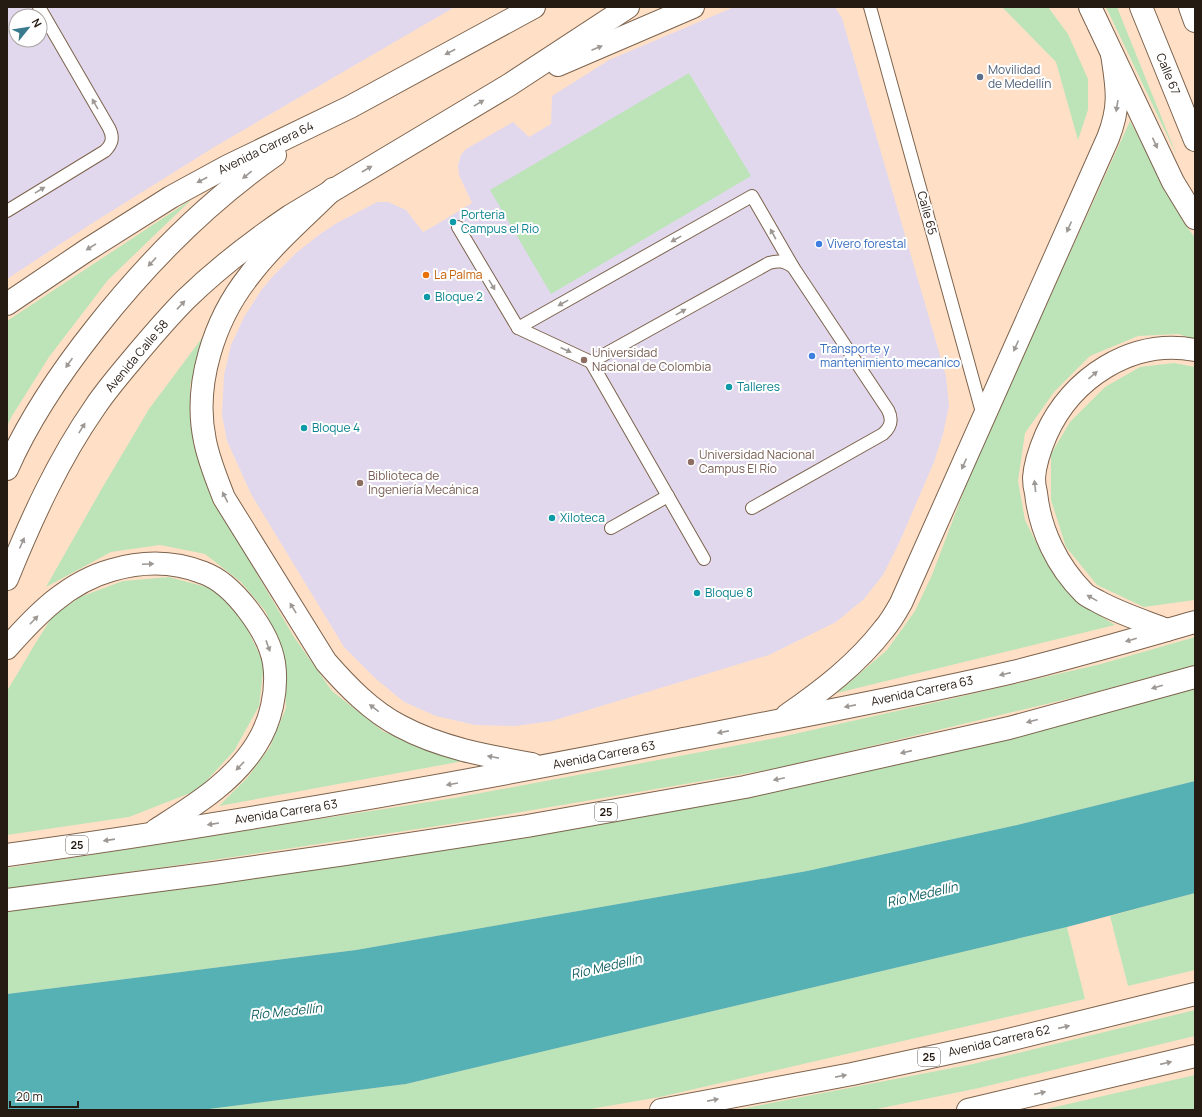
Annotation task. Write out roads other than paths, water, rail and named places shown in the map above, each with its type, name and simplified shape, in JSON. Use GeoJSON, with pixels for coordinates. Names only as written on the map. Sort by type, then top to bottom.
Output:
{"type":"FeatureCollection","features":[{"type":"Feature","properties":{"kind":"main road"},"geometry":{"type":"LineString","coordinates":[[485,34],[517,7]]}},
{"type":"Feature","properties":{"kind":"main road","name":"Avenida Carrera 64"},"geometry":{"type":"LineString","coordinates":[[7,304],[87,250],[171,197],[228,166],[350,107],[534,7]]}},
{"type":"Feature","properties":{"kind":"main road"},"geometry":{"type":"LineString","coordinates":[[545,767],[472,753],[444,745],[399,726],[361,698],[341,680],[326,662],[224,498],[214,473],[204,440],[202,414],[203,384],[208,359],[222,319],[232,300],[249,276],[269,253],[334,189],[509,85],[628,7]]}},
{"type":"Feature","properties":{"kind":"main road"},"geometry":{"type":"LineString","coordinates":[[509,85],[693,7]]}},
{"type":"Feature","properties":{"kind":"main road"},"geometry":{"type":"LineString","coordinates":[[1090,7],[1173,182],[1195,218]]}},
{"type":"Feature","properties":{"kind":"main road","name":"Calle 67"},"geometry":{"type":"LineString","coordinates":[[1141,7],[1195,140]]}},
{"type":"Feature","properties":{"kind":"main road"},"geometry":{"type":"LineString","coordinates":[[1190,7],[1195,21]]}},
{"type":"Feature","properties":{"kind":"main road"},"geometry":{"type":"LineString","coordinates":[[777,721],[812,698],[842,674],[885,629],[902,603],[1113,125],[1118,101],[1117,82],[1112,54]]}},
{"type":"Feature","properties":{"kind":"main road"},"geometry":{"type":"LineString","coordinates":[[7,469],[39,408],[70,361],[141,273],[172,241],[213,203],[251,171],[284,148],[350,107]]}},
{"type":"Feature","properties":{"kind":"main road","name":"Avenida Calle 58"},"geometry":{"type":"LineString","coordinates":[[7,579],[39,506],[59,466],[95,407],[121,373],[185,300],[207,280],[260,237],[290,216],[334,189]]}},
{"type":"Feature","properties":{"kind":"main road"},"geometry":{"type":"LineString","coordinates":[[1166,630],[1114,610],[1085,594],[1065,570],[1050,546],[1038,510],[1034,480],[1037,456],[1052,421],[1073,392],[1097,371],[1117,360],[1140,352],[1185,348],[1195,350]]}},
{"type":"Feature","properties":{"kind":"main road"},"geometry":{"type":"LineString","coordinates":[[7,648],[49,604],[72,588],[93,577],[112,570],[144,564],[176,564],[206,573],[230,589],[247,608],[267,642],[274,662],[275,690],[269,717],[257,744],[243,764],[218,787],[196,804],[148,834]]}},
{"type":"Feature","properties":{"kind":"main road","name":"Avenida Carrera 63"},"geometry":{"type":"LineString","coordinates":[[7,855],[315,808],[545,767],[934,690],[1015,671],[1195,622]]}},
{"type":"Feature","properties":{"kind":"main road","name":"25"},"geometry":{"type":"LineString","coordinates":[[7,900],[206,874],[527,826],[745,787],[1009,728],[1195,677]]}},
{"type":"Feature","properties":{"kind":"main road","name":"Avenida Carrera 62"},"geometry":{"type":"LineString","coordinates":[[661,1110],[852,1074],[1110,1016],[1195,994]]}},
{"type":"Feature","properties":{"kind":"main road"},"geometry":{"type":"LineString","coordinates":[[968,1110],[1009,1106],[1195,1056]]}},
{"type":"Feature","properties":{"kind":"lane"},"geometry":{"type":"LineString","coordinates":[[7,211],[105,151],[111,145],[112,138],[109,128],[39,7]]}},
{"type":"Feature","properties":{"kind":"lane","name":"Calle 65"},"geometry":{"type":"LineString","coordinates":[[870,7],[984,419]]}},
{"type":"Feature","properties":{"kind":"lane"},"geometry":{"type":"LineString","coordinates":[[518,328],[752,196],[793,268],[891,416],[888,430],[883,434],[752,508]]}},
{"type":"Feature","properties":{"kind":"lane"},"geometry":{"type":"LineString","coordinates":[[458,228],[518,328],[591,362],[704,558]]}},
{"type":"Feature","properties":{"kind":"lane"},"geometry":{"type":"LineString","coordinates":[[591,362],[769,263],[778,260],[786,262],[793,268]]}},
{"type":"Feature","properties":{"kind":"lane"},"geometry":{"type":"LineString","coordinates":[[611,528],[668,496]]}},
{"type":"Feature","properties":{"kind":"water","name":"Río Medellín"},"geometry":{"type":"Polygon","coordinates":[[[1195,781],[1195,893],[1067,927],[406,1084],[201,1110],[7,1110],[7,994],[356,950],[807,871],[1017,825],[1195,781]]]}},
{"type":"Feature","properties":{"kind":"place","name":"Movilidad de Medellín"},"geometry":{"type":"Point","coordinates":[980,77]}},
{"type":"Feature","properties":{"kind":"place","name":"Porteria Campus el Rio"},"geometry":{"type":"Point","coordinates":[453,222]}},
{"type":"Feature","properties":{"kind":"place","name":"Vivero forestal"},"geometry":{"type":"Point","coordinates":[819,244]}},
{"type":"Feature","properties":{"kind":"place","name":"La Palma"},"geometry":{"type":"Point","coordinates":[426,275]}},
{"type":"Feature","properties":{"kind":"place","name":"Bloque 2"},"geometry":{"type":"Point","coordinates":[427,297]}},
{"type":"Feature","properties":{"kind":"place","name":"Transporte y mantenimiento mecaníco"},"geometry":{"type":"Point","coordinates":[812,356]}},
{"type":"Feature","properties":{"kind":"place","name":"Universidad Nacional de Colombia"},"geometry":{"type":"Point","coordinates":[584,360]}},
{"type":"Feature","properties":{"kind":"place","name":"Talleres"},"geometry":{"type":"Point","coordinates":[729,387]}},
{"type":"Feature","properties":{"kind":"place","name":"Bloque 4"},"geometry":{"type":"Point","coordinates":[304,428]}},
{"type":"Feature","properties":{"kind":"place","name":"Universidad Nacional Campus El Río"},"geometry":{"type":"Point","coordinates":[691,462]}},
{"type":"Feature","properties":{"kind":"place","name":"Biblioteca de Ingeniería Mecánica"},"geometry":{"type":"Point","coordinates":[360,483]}},
{"type":"Feature","properties":{"kind":"place","name":"Xiloteca"},"geometry":{"type":"Point","coordinates":[552,518]}},
{"type":"Feature","properties":{"kind":"place","name":"Bloque 8"},"geometry":{"type":"Point","coordinates":[697,593]}}]}
